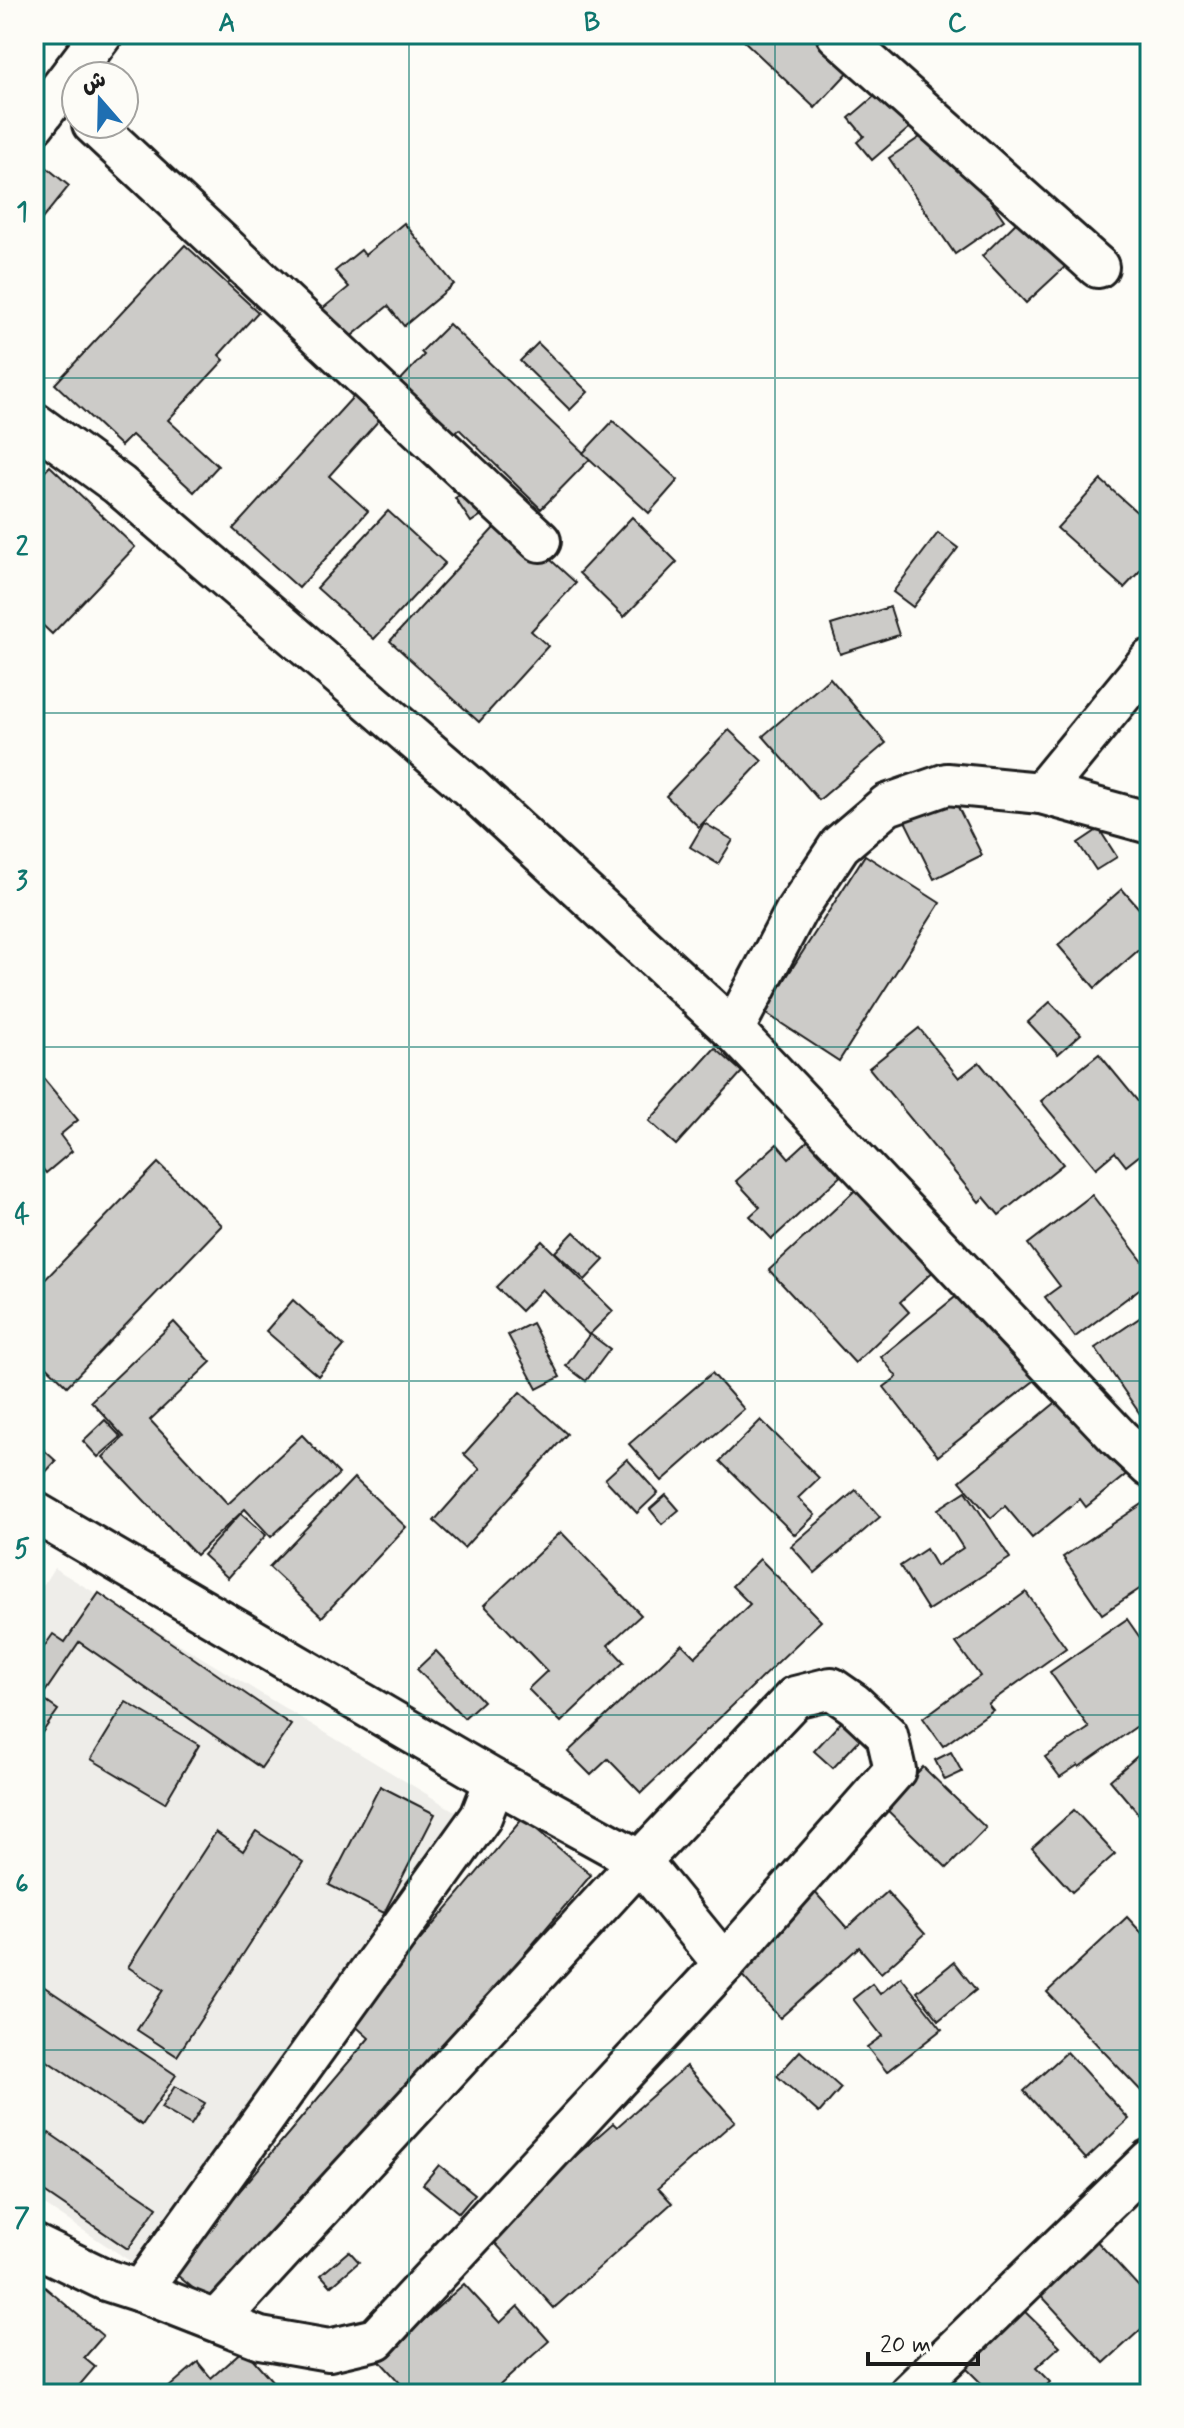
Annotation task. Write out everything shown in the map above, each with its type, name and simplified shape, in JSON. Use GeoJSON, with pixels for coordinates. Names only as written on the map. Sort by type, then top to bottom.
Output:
{"type":"FeatureCollection","features":[{"type":"Feature","properties":{"kind":"street"},"geometry":{"type":"LineString","coordinates":[[88,60],[102,34]]}},
{"type":"Feature","properties":{"kind":"street"},"geometry":{"type":"LineString","coordinates":[[837,34],[1098,267]]}},
{"type":"Feature","properties":{"kind":"street"},"geometry":{"type":"LineString","coordinates":[[34,124],[60,105]]}},
{"type":"Feature","properties":{"kind":"street"},"geometry":{"type":"LineString","coordinates":[[110,140],[540,541]]}},
{"type":"Feature","properties":{"kind":"street"},"geometry":{"type":"LineString","coordinates":[[34,423],[119,485],[472,789],[733,1030],[1119,1438],[1150,1467]]}},
{"type":"Feature","properties":{"kind":"street"},"geometry":{"type":"LineString","coordinates":[[1041,793],[1150,660]]}},
{"type":"Feature","properties":{"kind":"street"},"geometry":{"type":"LineString","coordinates":[[733,1030],[796,911],[840,845],[887,805],[947,784],[1041,793],[1150,823]]}},
{"type":"Feature","properties":{"kind":"street"},"geometry":{"type":"LineString","coordinates":[[34,1512],[495,1781],[640,1861],[724,1964]]}},
{"type":"Feature","properties":{"kind":"street"},"geometry":{"type":"LineString","coordinates":[[34,2245],[106,2280],[260,2338],[329,2350],[376,2339],[724,1964],[895,1770],[887,1735],[854,1704],[831,1688],[795,1697],[217,2321]]}},
{"type":"Feature","properties":{"kind":"street"},"geometry":{"type":"LineString","coordinates":[[140,2291],[481,1817],[495,1781]]}},
{"type":"Feature","properties":{"kind":"street"},"geometry":{"type":"LineString","coordinates":[[909,2394],[1150,2160]]}},
{"type":"Feature","properties":{"kind":"shaded area"},"geometry":{"type":"Polygon","coordinates":[[[54,1568],[466,1818],[133,2263],[34,2198],[34,1599],[54,1568]]]}},
{"type":"Feature","properties":{"kind":"building"},"geometry":{"type":"Polygon","coordinates":[[[745,34],[815,34],[852,68],[815,108],[741,38],[745,34]]]}},
{"type":"Feature","properties":{"kind":"building"},"geometry":{"type":"Polygon","coordinates":[[[884,88],[914,124],[872,160],[857,142],[864,136],[849,118],[884,88]]]}},
{"type":"Feature","properties":{"kind":"building"},"geometry":{"type":"Polygon","coordinates":[[[938,125],[1004,220],[955,254],[889,158],[938,125]]]}},
{"type":"Feature","properties":{"kind":"building"},"geometry":{"type":"Polygon","coordinates":[[[34,157],[69,186],[34,229],[34,157]]]}},
{"type":"Feature","properties":{"kind":"building"},"geometry":{"type":"Polygon","coordinates":[[[1022,217],[1067,265],[1026,303],[982,256],[1022,217]]]}},
{"type":"Feature","properties":{"kind":"building"},"geometry":{"type":"Polygon","coordinates":[[[404,223],[454,284],[404,326],[388,306],[348,339],[322,309],[349,287],[335,271],[361,250],[365,255],[404,223]]]}},
{"type":"Feature","properties":{"kind":"building"},"geometry":{"type":"Polygon","coordinates":[[[185,245],[258,312],[219,355],[224,360],[168,420],[218,466],[194,492],[132,435],[121,446],[55,384],[185,245]]]}},
{"type":"Feature","properties":{"kind":"building"},"geometry":{"type":"Polygon","coordinates":[[[34,278],[47,289],[34,305],[34,278]]]}},
{"type":"Feature","properties":{"kind":"building"},"geometry":{"type":"Polygon","coordinates":[[[449,324],[590,459],[541,509],[459,429],[450,437],[395,386],[424,355],[421,352],[449,324]]]}},
{"type":"Feature","properties":{"kind":"building"},"geometry":{"type":"Polygon","coordinates":[[[538,343],[588,392],[570,410],[520,361],[538,343]]]}},
{"type":"Feature","properties":{"kind":"building"},"geometry":{"type":"Polygon","coordinates":[[[362,387],[388,410],[329,476],[368,511],[299,588],[233,529],[362,387]]]}},
{"type":"Feature","properties":{"kind":"building"},"geometry":{"type":"Polygon","coordinates":[[[613,421],[678,480],[649,513],[583,453],[613,421]]]}},
{"type":"Feature","properties":{"kind":"building"},"geometry":{"type":"Polygon","coordinates":[[[50,466],[135,547],[52,634],[34,617],[34,483],[50,466]]]}},
{"type":"Feature","properties":{"kind":"building"},"geometry":{"type":"Polygon","coordinates":[[[1101,480],[1150,524],[1150,560],[1124,588],[1057,528],[1101,480]]]}},
{"type":"Feature","properties":{"kind":"building"},"geometry":{"type":"Polygon","coordinates":[[[476,485],[492,508],[471,522],[455,498],[476,485]]]}},
{"type":"Feature","properties":{"kind":"building"},"geometry":{"type":"Polygon","coordinates":[[[388,511],[445,563],[374,639],[317,588],[388,511]]]}},
{"type":"Feature","properties":{"kind":"building"},"geometry":{"type":"Polygon","coordinates":[[[504,517],[576,583],[531,631],[548,646],[479,722],[390,641],[504,517]]]}},
{"type":"Feature","properties":{"kind":"building"},"geometry":{"type":"Polygon","coordinates":[[[632,517],[677,562],[624,617],[579,573],[632,517]]]}},
{"type":"Feature","properties":{"kind":"building"},"geometry":{"type":"Polygon","coordinates":[[[938,533],[958,548],[913,607],[893,592],[938,533]]]}},
{"type":"Feature","properties":{"kind":"building"},"geometry":{"type":"Polygon","coordinates":[[[890,607],[899,635],[840,654],[831,625],[890,607]]]}},
{"type":"Feature","properties":{"kind":"building"},"geometry":{"type":"Polygon","coordinates":[[[830,678],[886,743],[819,800],[763,736],[830,678]]]}},
{"type":"Feature","properties":{"kind":"building"},"geometry":{"type":"Polygon","coordinates":[[[729,730],[762,761],[699,827],[666,796],[729,730]]]}},
{"type":"Feature","properties":{"kind":"building"},"geometry":{"type":"Polygon","coordinates":[[[948,787],[982,855],[934,879],[900,811],[948,787]]]}},
{"type":"Feature","properties":{"kind":"building"},"geometry":{"type":"Polygon","coordinates":[[[704,823],[733,840],[718,864],[690,847],[704,823]]]}},
{"type":"Feature","properties":{"kind":"building"},"geometry":{"type":"Polygon","coordinates":[[[1099,829],[1117,857],[1096,870],[1078,843],[1099,829]]]}},
{"type":"Feature","properties":{"kind":"building"},"geometry":{"type":"Polygon","coordinates":[[[865,855],[940,903],[839,1061],[764,1012],[865,855]]]}},
{"type":"Feature","properties":{"kind":"building"},"geometry":{"type":"Polygon","coordinates":[[[1122,889],[1150,921],[1150,940],[1095,988],[1058,945],[1122,889]]]}},
{"type":"Feature","properties":{"kind":"building"},"geometry":{"type":"Polygon","coordinates":[[[1050,1002],[1081,1034],[1058,1054],[1028,1022],[1050,1002]]]}},
{"type":"Feature","properties":{"kind":"building"},"geometry":{"type":"Polygon","coordinates":[[[919,1028],[959,1078],[979,1062],[1063,1164],[999,1215],[984,1197],[979,1202],[869,1068],[919,1028]]]}},
{"type":"Feature","properties":{"kind":"building"},"geometry":{"type":"Polygon","coordinates":[[[715,1048],[742,1072],[676,1145],[649,1121],[715,1048]]]}},
{"type":"Feature","properties":{"kind":"building"},"geometry":{"type":"Polygon","coordinates":[[[1099,1054],[1150,1116],[1150,1147],[1126,1166],[1115,1152],[1096,1168],[1041,1101],[1099,1054]]]}},
{"type":"Feature","properties":{"kind":"building"},"geometry":{"type":"Polygon","coordinates":[[[34,1067],[78,1120],[60,1135],[72,1151],[46,1173],[34,1159],[34,1067]]]}},
{"type":"Feature","properties":{"kind":"building"},"geometry":{"type":"Polygon","coordinates":[[[813,1136],[846,1171],[772,1239],[750,1216],[760,1207],[736,1181],[777,1144],[789,1158],[813,1136]]]}},
{"type":"Feature","properties":{"kind":"building"},"geometry":{"type":"Polygon","coordinates":[[[158,1163],[222,1225],[67,1386],[34,1354],[34,1291],[158,1163]]]}},
{"type":"Feature","properties":{"kind":"building"},"geometry":{"type":"Polygon","coordinates":[[[862,1184],[939,1266],[900,1302],[909,1312],[855,1363],[769,1270],[862,1184]]]}},
{"type":"Feature","properties":{"kind":"building"},"geometry":{"type":"Polygon","coordinates":[[[1092,1195],[1150,1271],[1150,1281],[1075,1337],[1045,1297],[1060,1286],[1028,1244],[1092,1195]]]}},
{"type":"Feature","properties":{"kind":"building"},"geometry":{"type":"Polygon","coordinates":[[[574,1232],[604,1260],[585,1280],[555,1252],[574,1232]]]}},
{"type":"Feature","properties":{"kind":"building"},"geometry":{"type":"Polygon","coordinates":[[[542,1241],[613,1311],[589,1335],[542,1289],[521,1311],[496,1287],[542,1241]]]}},
{"type":"Feature","properties":{"kind":"building"},"geometry":{"type":"Polygon","coordinates":[[[964,1290],[1039,1377],[938,1456],[884,1387],[897,1377],[881,1357],[964,1290]]]}},
{"type":"Feature","properties":{"kind":"building"},"geometry":{"type":"Polygon","coordinates":[[[293,1300],[344,1346],[318,1376],[266,1331],[293,1300]]]}},
{"type":"Feature","properties":{"kind":"building"},"geometry":{"type":"Polygon","coordinates":[[[1150,1311],[1150,1412],[1142,1417],[1095,1348],[1150,1311]]]}},
{"type":"Feature","properties":{"kind":"building"},"geometry":{"type":"Polygon","coordinates":[[[174,1322],[211,1362],[150,1420],[228,1504],[302,1435],[339,1474],[271,1537],[245,1509],[196,1555],[103,1457],[124,1437],[91,1401],[174,1322]]]}},
{"type":"Feature","properties":{"kind":"building"},"geometry":{"type":"Polygon","coordinates":[[[532,1323],[560,1377],[537,1389],[508,1335],[532,1323]]]}},
{"type":"Feature","properties":{"kind":"building"},"geometry":{"type":"Polygon","coordinates":[[[590,1334],[610,1349],[586,1381],[566,1366],[590,1334]]]}},
{"type":"Feature","properties":{"kind":"building"},"geometry":{"type":"Polygon","coordinates":[[[712,1373],[744,1409],[662,1481],[629,1444],[712,1373]]]}},
{"type":"Feature","properties":{"kind":"building"},"geometry":{"type":"Polygon","coordinates":[[[520,1392],[567,1434],[464,1548],[434,1521],[480,1469],[464,1454],[520,1392]]]}},
{"type":"Feature","properties":{"kind":"building"},"geometry":{"type":"Polygon","coordinates":[[[1065,1395],[1129,1472],[1086,1507],[1080,1499],[1032,1538],[1005,1506],[991,1518],[960,1481],[1065,1395]]]}},
{"type":"Feature","properties":{"kind":"building"},"geometry":{"type":"Polygon","coordinates":[[[105,1420],[121,1437],[98,1457],[83,1441],[105,1420]]]}},
{"type":"Feature","properties":{"kind":"building"},"geometry":{"type":"Polygon","coordinates":[[[761,1420],[819,1478],[798,1498],[815,1515],[795,1535],[720,1461],[761,1420]]]}},
{"type":"Feature","properties":{"kind":"building"},"geometry":{"type":"Polygon","coordinates":[[[34,1441],[56,1461],[40,1478],[34,1472],[34,1441]]]}},
{"type":"Feature","properties":{"kind":"building"},"geometry":{"type":"Polygon","coordinates":[[[627,1459],[658,1493],[637,1513],[605,1479],[627,1459]]]}},
{"type":"Feature","properties":{"kind":"building"},"geometry":{"type":"Polygon","coordinates":[[[354,1478],[406,1527],[322,1617],[269,1567],[354,1478]]]}},
{"type":"Feature","properties":{"kind":"building"},"geometry":{"type":"Polygon","coordinates":[[[856,1490],[880,1517],[815,1573],[791,1546],[856,1490]]]}},
{"type":"Feature","properties":{"kind":"building"},"geometry":{"type":"Polygon","coordinates":[[[966,1491],[1010,1558],[928,1610],[900,1566],[926,1549],[936,1566],[963,1548],[938,1509],[966,1491]]]}},
{"type":"Feature","properties":{"kind":"building"},"geometry":{"type":"Polygon","coordinates":[[[666,1495],[679,1510],[662,1524],[650,1509],[666,1495]]]}},
{"type":"Feature","properties":{"kind":"building"},"geometry":{"type":"Polygon","coordinates":[[[1150,1499],[1150,1582],[1102,1614],[1063,1557],[1150,1499]]]}},
{"type":"Feature","properties":{"kind":"building"},"geometry":{"type":"Polygon","coordinates":[[[241,1513],[266,1535],[228,1578],[203,1555],[241,1513]]]}},
{"type":"Feature","properties":{"kind":"building"},"geometry":{"type":"Polygon","coordinates":[[[561,1532],[641,1615],[608,1645],[624,1662],[561,1722],[528,1689],[547,1671],[484,1605],[561,1532]]]}},
{"type":"Feature","properties":{"kind":"building"},"geometry":{"type":"Polygon","coordinates":[[[760,1559],[821,1621],[641,1793],[608,1759],[591,1775],[568,1752],[682,1644],[695,1657],[750,1604],[732,1586],[760,1559]]]}},
{"type":"Feature","properties":{"kind":"building"},"geometry":{"type":"Polygon","coordinates":[[[1026,1592],[1066,1648],[988,1704],[993,1710],[943,1746],[923,1718],[980,1676],[956,1643],[1026,1592]]]}},
{"type":"Feature","properties":{"kind":"building"},"geometry":{"type":"Polygon","coordinates":[[[99,1593],[291,1725],[261,1768],[79,1642],[41,1698],[58,1710],[34,1744],[34,1661],[53,1634],[65,1642],[99,1593]]]}},
{"type":"Feature","properties":{"kind":"building"},"geometry":{"type":"Polygon","coordinates":[[[1127,1619],[1150,1652],[1150,1717],[1060,1777],[1045,1757],[1089,1728],[1050,1672],[1127,1619]]]}},
{"type":"Feature","properties":{"kind":"building"},"geometry":{"type":"Polygon","coordinates":[[[436,1651],[483,1701],[464,1718],[417,1669],[436,1651]]]}},
{"type":"Feature","properties":{"kind":"building"},"geometry":{"type":"Polygon","coordinates":[[[126,1702],[199,1745],[165,1803],[91,1759],[126,1702]]]}},
{"type":"Feature","properties":{"kind":"building"},"geometry":{"type":"Polygon","coordinates":[[[846,1717],[865,1734],[833,1768],[814,1751],[846,1717]]]}},
{"type":"Feature","properties":{"kind":"building"},"geometry":{"type":"Polygon","coordinates":[[[1150,1745],[1150,1810],[1142,1818],[1110,1780],[1150,1745]]]}},
{"type":"Feature","properties":{"kind":"building"},"geometry":{"type":"Polygon","coordinates":[[[951,1752],[962,1772],[945,1780],[935,1760],[951,1752]]]}},
{"type":"Feature","properties":{"kind":"building"},"geometry":{"type":"Polygon","coordinates":[[[923,1767],[986,1828],[947,1868],[884,1807],[923,1767]]]}},
{"type":"Feature","properties":{"kind":"building"},"geometry":{"type":"Polygon","coordinates":[[[380,1786],[435,1814],[384,1913],[329,1885],[380,1786]]]}},
{"type":"Feature","properties":{"kind":"building"},"geometry":{"type":"Polygon","coordinates":[[[1074,1810],[1115,1854],[1072,1892],[1032,1848],[1074,1810]]]}},
{"type":"Feature","properties":{"kind":"building"},"geometry":{"type":"Polygon","coordinates":[[[523,1818],[591,1875],[222,2312],[172,2271],[369,2038],[351,2022],[523,1818]]]}},
{"type":"Feature","properties":{"kind":"building"},"geometry":{"type":"Polygon","coordinates":[[[256,1831],[303,1862],[177,2056],[137,2030],[163,1990],[128,1967],[216,1832],[243,1851],[256,1831]]]}},
{"type":"Feature","properties":{"kind":"building"},"geometry":{"type":"Polygon","coordinates":[[[813,1890],[847,1928],[887,1892],[925,1934],[881,1973],[859,1947],[780,2018],[731,1963],[813,1890]]]}},
{"type":"Feature","properties":{"kind":"building"},"geometry":{"type":"Polygon","coordinates":[[[1127,1917],[1150,1942],[1150,2088],[1144,2094],[1047,1992],[1127,1917]]]}},
{"type":"Feature","properties":{"kind":"building"},"geometry":{"type":"Polygon","coordinates":[[[954,1962],[976,1990],[939,2020],[917,1992],[954,1962]]]}},
{"type":"Feature","properties":{"kind":"building"},"geometry":{"type":"Polygon","coordinates":[[[901,1977],[942,2029],[887,2072],[867,2047],[882,2036],[853,1999],[872,1984],[880,1994],[901,1977]]]}},
{"type":"Feature","properties":{"kind":"building"},"geometry":{"type":"Polygon","coordinates":[[[34,1980],[176,2075],[142,2125],[34,2052],[34,1980]]]}},
{"type":"Feature","properties":{"kind":"building"},"geometry":{"type":"Polygon","coordinates":[[[800,2051],[841,2088],[819,2113],[777,2076],[800,2051]]]}},
{"type":"Feature","properties":{"kind":"building"},"geometry":{"type":"Polygon","coordinates":[[[1067,2052],[1129,2119],[1086,2159],[1024,2091],[1067,2052]]]}},
{"type":"Feature","properties":{"kind":"building"},"geometry":{"type":"Polygon","coordinates":[[[686,2066],[735,2121],[658,2188],[672,2203],[554,2308],[487,2234],[613,2123],[617,2127],[686,2066]]]}},
{"type":"Feature","properties":{"kind":"building"},"geometry":{"type":"Polygon","coordinates":[[[175,2086],[205,2103],[191,2125],[161,2108],[175,2086]]]}},
{"type":"Feature","properties":{"kind":"building"},"geometry":{"type":"Polygon","coordinates":[[[49,2133],[157,2207],[128,2249],[34,2185],[34,2154],[49,2133]]]}},
{"type":"Feature","properties":{"kind":"building"},"geometry":{"type":"Polygon","coordinates":[[[439,2165],[475,2194],[459,2213],[423,2184],[439,2165]]]}},
{"type":"Feature","properties":{"kind":"building"},"geometry":{"type":"Polygon","coordinates":[[[1093,2237],[1150,2299],[1150,2321],[1104,2363],[1036,2290],[1093,2237]]]}},
{"type":"Feature","properties":{"kind":"building"},"geometry":{"type":"Polygon","coordinates":[[[349,2251],[359,2262],[331,2286],[321,2275],[349,2251]]]}},
{"type":"Feature","properties":{"kind":"building"},"geometry":{"type":"Polygon","coordinates":[[[34,2278],[103,2336],[84,2358],[95,2367],[72,2394],[34,2394],[34,2278]]]}},
{"type":"Feature","properties":{"kind":"building"},"geometry":{"type":"Polygon","coordinates":[[[464,2284],[500,2323],[518,2306],[549,2341],[490,2394],[410,2394],[379,2360],[464,2284]]]}},
{"type":"Feature","properties":{"kind":"building"},"geometry":{"type":"Polygon","coordinates":[[[1015,2302],[1060,2346],[1036,2368],[1050,2382],[1038,2394],[992,2394],[958,2360],[1015,2302]]]}},
{"type":"Feature","properties":{"kind":"building"},"geometry":{"type":"Polygon","coordinates":[[[244,2349],[274,2383],[262,2394],[173,2394],[168,2388],[198,2362],[211,2378],[244,2349]]]}}]}
